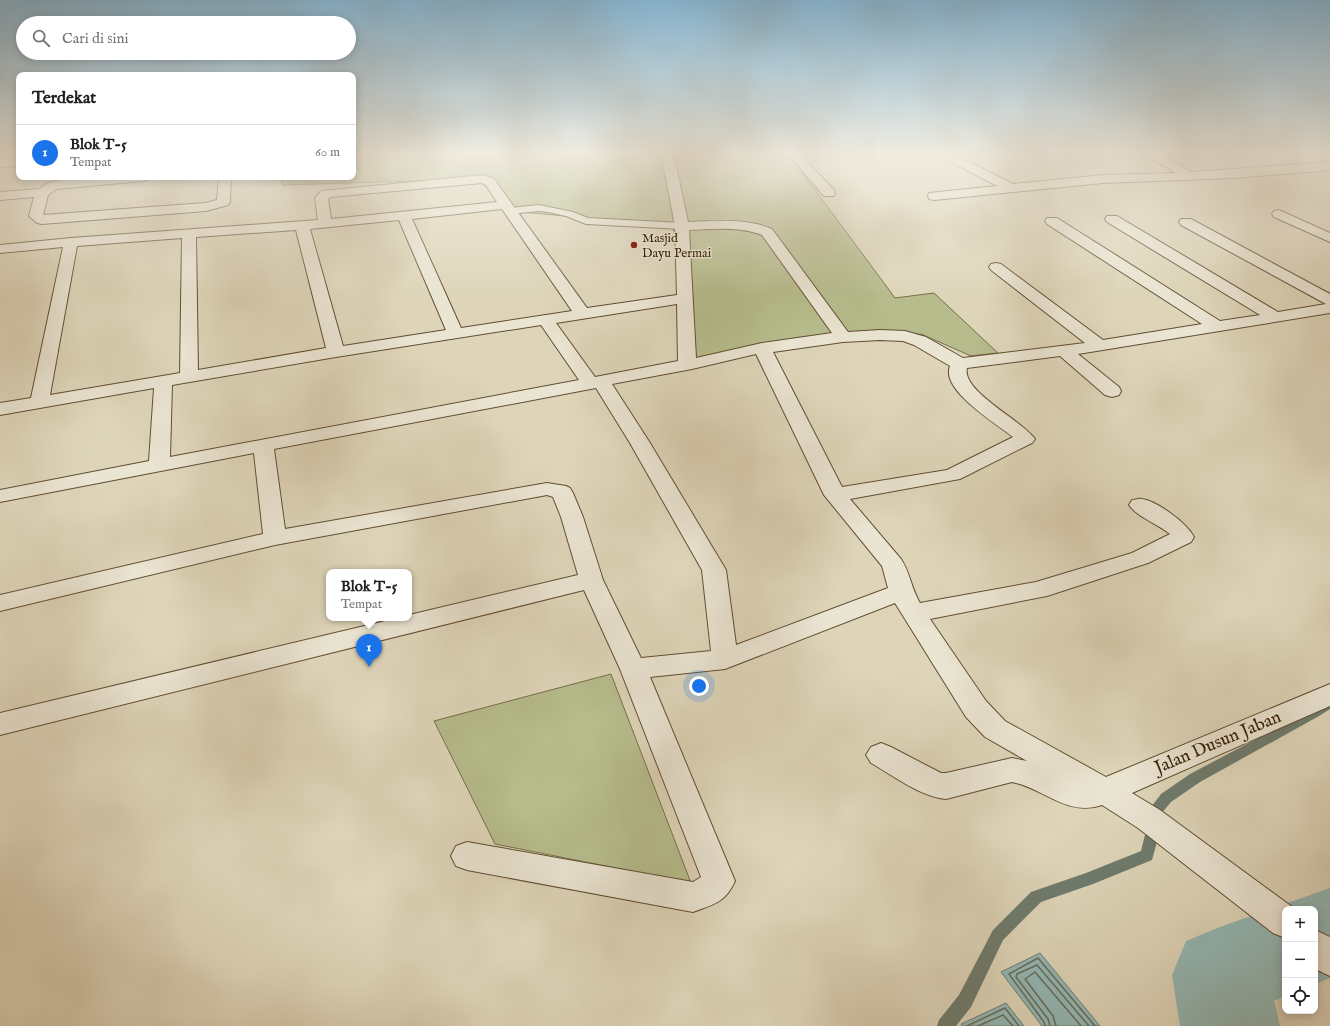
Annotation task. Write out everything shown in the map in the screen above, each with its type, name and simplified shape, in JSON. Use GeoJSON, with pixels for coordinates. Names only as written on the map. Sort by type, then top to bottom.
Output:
{"type":"FeatureCollection","features":[{"type":"Feature","properties":{"kind":"street"},"geometry":{"type":"LineString","coordinates":[[40,200],[36,216],[42,220],[206,207],[223,202],[223,200]]}},
{"type":"Feature","properties":{"kind":"street"},"geometry":{"type":"LineString","coordinates":[[321,200],[325,224]]}},
{"type":"Feature","properties":{"kind":"street"},"geometry":{"type":"LineString","coordinates":[[502,200],[583,314]]}},
{"type":"Feature","properties":{"kind":"street"},"geometry":{"type":"LineString","coordinates":[[677,200],[682,226],[686,365]]}},
{"type":"Feature","properties":{"kind":"street"},"geometry":{"type":"LineString","coordinates":[[0,249],[71,242],[325,224],[508,208]]}},
{"type":"Feature","properties":{"kind":"street"},"geometry":{"type":"LineString","coordinates":[[1279,214],[1330,238]]}},
{"type":"Feature","properties":{"kind":"street"},"geometry":{"type":"LineString","coordinates":[[404,216],[456,334]]}},
{"type":"Feature","properties":{"kind":"street"},"geometry":{"type":"LineString","coordinates":[[1112,219],[1275,317]]}},
{"type":"Feature","properties":{"kind":"street"},"geometry":{"type":"LineString","coordinates":[[1052,221],[1218,327]]}},
{"type":"Feature","properties":{"kind":"street"},"geometry":{"type":"LineString","coordinates":[[1186,222],[1330,300]]}},
{"type":"Feature","properties":{"kind":"street"},"geometry":{"type":"LineString","coordinates":[[302,225],[336,352]]}},
{"type":"Feature","properties":{"kind":"street"},"geometry":{"type":"LineString","coordinates":[[682,226],[746,226],[762,229],[767,232],[843,337]]}},
{"type":"Feature","properties":{"kind":"street"},"geometry":{"type":"LineString","coordinates":[[189,234],[189,378]]}},
{"type":"Feature","properties":{"kind":"street"},"geometry":{"type":"LineString","coordinates":[[39,403],[71,242]]}},
{"type":"Feature","properties":{"kind":"street"},"geometry":{"type":"LineString","coordinates":[[996,267],[1100,346]]}},
{"type":"Feature","properties":{"kind":"street"},"geometry":{"type":"LineString","coordinates":[[0,409],[163,383],[336,352],[685,298]]}},
{"type":"Feature","properties":{"kind":"street"},"geometry":{"type":"LineString","coordinates":[[0,496],[686,365],[762,348],[843,337],[880,335],[905,336],[930,346],[960,364],[1100,346],[1330,308]]}},
{"type":"Feature","properties":{"kind":"street"},"geometry":{"type":"LineString","coordinates":[[546,320],[596,382],[640,443],[714,570],[724,659]]}},
{"type":"Feature","properties":{"kind":"street"},"geometry":{"type":"LineString","coordinates":[[762,348],[836,495],[893,564],[907,602],[984,720],[1010,739],[1149,818],[1280,918]]}},
{"type":"Feature","properties":{"kind":"street"},"geometry":{"type":"LineString","coordinates":[[1063,350],[1112,391]]}},
{"type":"Feature","properties":{"kind":"street"},"geometry":{"type":"LineString","coordinates":[[836,495],[953,475],[1025,439],[1024,436],[988,410],[975,398],[960,380],[957,373],[960,364]]}},
{"type":"Feature","properties":{"kind":"street"},"geometry":{"type":"LineString","coordinates":[[159,466],[163,383]]}},
{"type":"Feature","properties":{"kind":"street"},"geometry":{"type":"LineString","coordinates":[[263,445],[275,538]]}},
{"type":"Feature","properties":{"kind":"street"},"geometry":{"type":"LineString","coordinates":[[0,603],[275,538],[547,489],[552,489],[562,493],[570,511],[591,580],[633,669],[719,881],[709,891],[693,897],[467,856]]}},
{"type":"Feature","properties":{"kind":"street"},"geometry":{"type":"LineString","coordinates":[[633,669],[724,659],[907,602],[1038,590],[1140,558],[1179,541],[1183,537],[1175,527],[1140,505]]}},
{"type":"Feature","properties":{"kind":"street"},"geometry":{"type":"LineString","coordinates":[[0,724],[591,580]]}},
{"type":"Feature","properties":{"kind":"street","name":"Jalan Dusun Jaban"},"geometry":{"type":"LineString","coordinates":[[881,755],[936,784],[946,786],[1012,770],[1021,770],[1057,787],[1085,797],[1105,792],[1330,694]]}},
{"type":"Feature","properties":{"kind":"street"},"geometry":{"type":"LineString","coordinates":[[1318,949],[1330,959]]}},
{"type":"Feature","properties":{"kind":"lane"},"geometry":{"type":"LineString","coordinates":[[508,208],[548,209],[564,212],[586,221],[682,226]]}},
{"type":"Feature","properties":{"kind":"green space"},"geometry":{"type":"Polygon","coordinates":[[[499,200],[822,200],[895,298],[934,293],[998,353],[971,356],[921,334],[762,348],[691,363],[673,226],[510,211],[499,200]]]}},
{"type":"Feature","properties":{"kind":"green space"},"geometry":{"type":"Polygon","coordinates":[[[611,674],[691,883],[495,844],[434,721],[611,674]]]}},
{"type":"Feature","properties":{"kind":"water"},"geometry":{"type":"Polygon","coordinates":[[[1040,953],[1100,1026],[1042,1026],[1001,972],[1040,953]]]}},
{"type":"Feature","properties":{"kind":"water"},"geometry":{"type":"Polygon","coordinates":[[[1006,1003],[1024,1026],[962,1026],[961,1024],[1006,1003]]]}},
{"type":"Feature","properties":{"kind":"waterway"},"geometry":{"type":"LineString","coordinates":[[945,1026],[965,1001],[998,935],[1036,897],[1088,879],[1147,855],[1153,831],[1149,819],[1166,798],[1195,778],[1315,713],[1330,702]]}},
{"type":"Feature","properties":{"kind":"waterway"},"geometry":{"type":"LineString","coordinates":[[1318,937],[1330,933]]}},
{"type":"Feature","properties":{"kind":"waterway"},"geometry":{"type":"LineString","coordinates":[[1230,1026],[1220,975],[1282,951]]}},
{"type":"Feature","properties":{"kind":"place","name":"Masjid Dayu Permai"},"geometry":{"type":"Point","coordinates":[634,245]}},
{"type":"Feature","properties":{"kind":"place","name":"Blok T-5"},"geometry":{"type":"Point","coordinates":[369,667]}}]}
